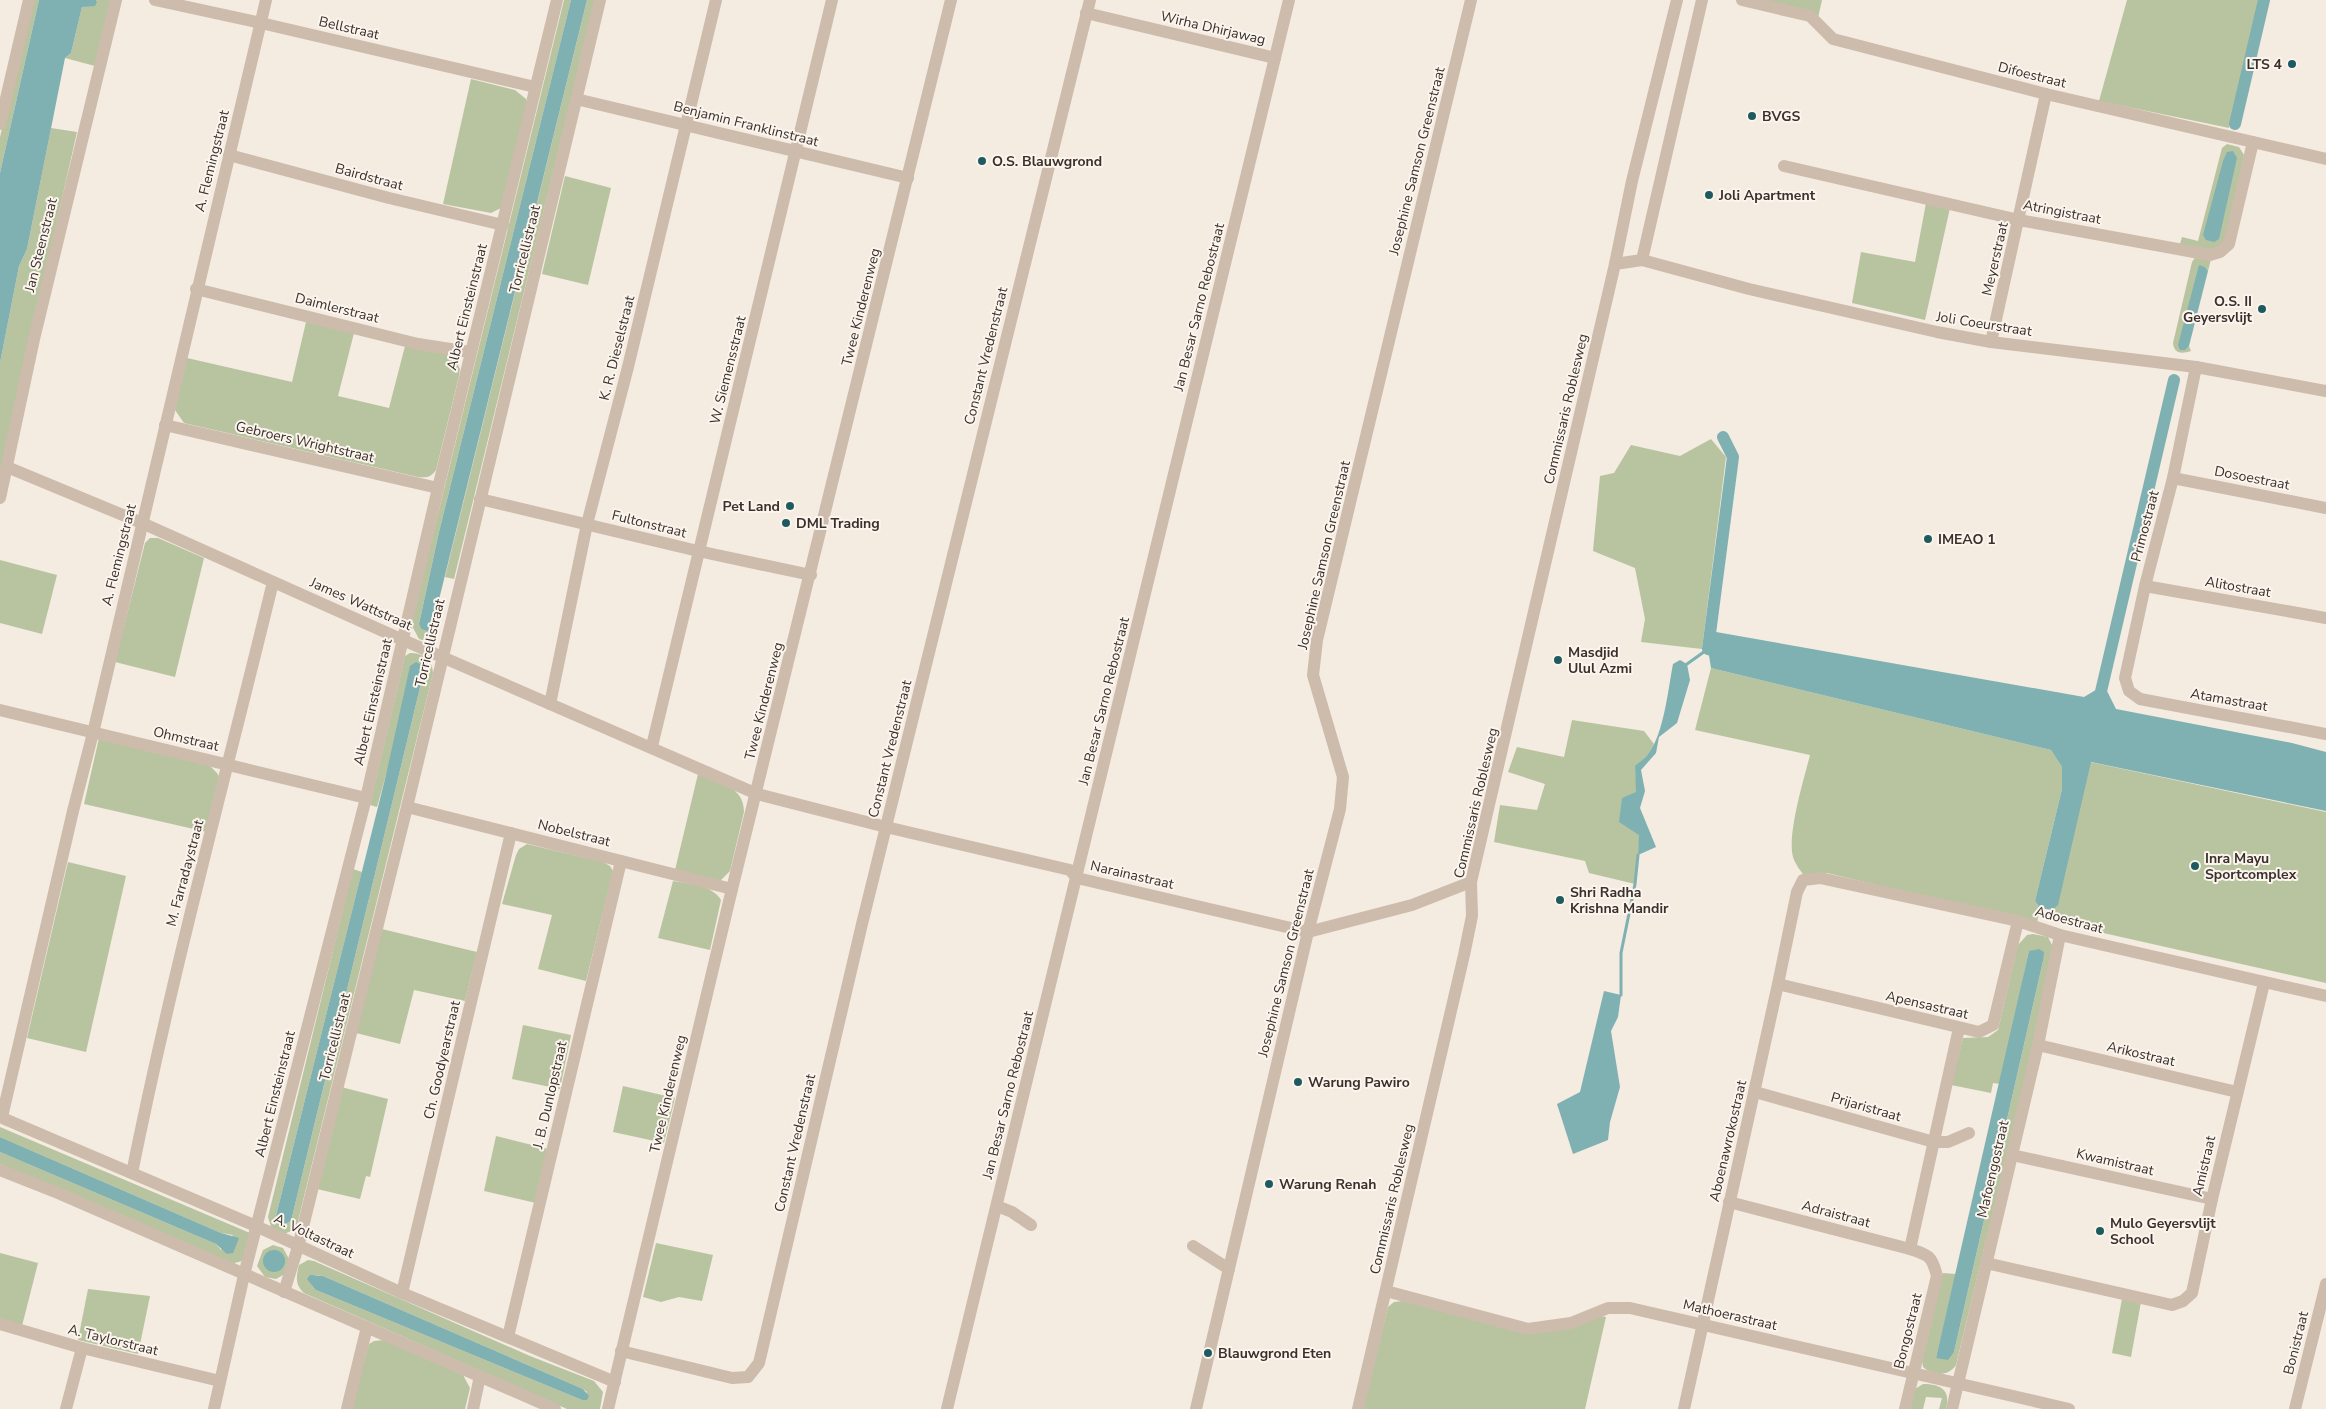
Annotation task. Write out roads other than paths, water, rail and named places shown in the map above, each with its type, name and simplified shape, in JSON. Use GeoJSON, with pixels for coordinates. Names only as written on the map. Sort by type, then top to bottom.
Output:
{"type":"FeatureCollection","features":[{"type":"Feature","properties":{"kind":"street"},"geometry":{"type":"LineString","coordinates":[[0,124],[29,0]]}},
{"type":"Feature","properties":{"kind":"street","name":"Jan Steenstraat"},"geometry":{"type":"LineString","coordinates":[[0,498],[34,339],[116,0]]}},
{"type":"Feature","properties":{"kind":"street","name":"Bellstraat"},"geometry":{"type":"LineString","coordinates":[[155,0],[535,87]]}},
{"type":"Feature","properties":{"kind":"street","name":"A. Flemingstraat"},"geometry":{"type":"LineString","coordinates":[[1,1117],[72,811],[93,733],[196,289],[266,0]]}},
{"type":"Feature","properties":{"kind":"street","name":"Albert Einsteinstraat"},"geometry":{"type":"LineString","coordinates":[[214,1409],[244,1275],[258,1227],[366,798],[470,352],[503,225],[557,0]]}},
{"type":"Feature","properties":{"kind":"street","name":"Torricellistraat"},"geometry":{"type":"LineString","coordinates":[[284,1292],[298,1247],[407,807],[600,0]]}},
{"type":"Feature","properties":{"kind":"street","name":"K. R. Dieselstraat"},"geometry":{"type":"LineString","coordinates":[[550,704],[587,524],[628,367],[716,0]]}},
{"type":"Feature","properties":{"kind":"street","name":"W. Siemensstraat"},"geometry":{"type":"LineString","coordinates":[[652,746],[698,551],[797,152],[832,0]]}},
{"type":"Feature","properties":{"kind":"street","name":"Twee Kinderenweg"},"geometry":{"type":"LineString","coordinates":[[608,1409],[732,889],[952,0]]}},
{"type":"Feature","properties":{"kind":"street","name":"Constant Vredenstraat"},"geometry":{"type":"LineString","coordinates":[[622,1352],[732,1378],[748,1377],[758,1363],[886,827],[1090,0]]}},
{"type":"Feature","properties":{"kind":"street","name":"Jan Besar Sarno Rebostraat"},"geometry":{"type":"LineString","coordinates":[[947,1409],[1290,0]]}},
{"type":"Feature","properties":{"kind":"street","name":"Josephine Samson Greenstraat"},"geometry":{"type":"LineString","coordinates":[[1196,1409],[1308,932],[1340,809],[1343,777],[1314,675],[1317,640],[1471,0]]}},
{"type":"Feature","properties":{"kind":"street","name":"Commissaris Roblesweg"},"geometry":{"type":"LineString","coordinates":[[1358,1409],[1464,955],[1472,916],[1471,882],[1615,264],[1632,181],[1676,0]]}},
{"type":"Feature","properties":{"kind":"street"},"geometry":{"type":"LineString","coordinates":[[1615,264],[1642,260],[1702,0]]}},
{"type":"Feature","properties":{"kind":"street","name":"Difoestraat"},"geometry":{"type":"LineString","coordinates":[[1742,0],[1810,16],[1833,39],[2046,94],[2326,159]]}},
{"type":"Feature","properties":{"kind":"street","name":"Wirha Dhirjawag"},"geometry":{"type":"LineString","coordinates":[[1086,13],[1275,58]]}},
{"type":"Feature","properties":{"kind":"street","name":"Meyerstraat"},"geometry":{"type":"LineString","coordinates":[[1991,342],[2020,220],[2046,94]]}},
{"type":"Feature","properties":{"kind":"street","name":"Benjamin Franklinstraat"},"geometry":{"type":"LineString","coordinates":[[576,99],[908,178]]}},
{"type":"Feature","properties":{"kind":"street","name":"Atringistraat"},"geometry":{"type":"LineString","coordinates":[[1784,166],[2020,220],[2210,254],[2220,252],[2230,244],[2253,142]]}},
{"type":"Feature","properties":{"kind":"street","name":"Bairdstraat"},"geometry":{"type":"LineString","coordinates":[[229,155],[389,198],[503,225]]}},
{"type":"Feature","properties":{"kind":"street","name":"Joli Coeurstraat"},"geometry":{"type":"LineString","coordinates":[[1642,260],[1821,307],[1991,342],[2196,367],[2326,391]]}},
{"type":"Feature","properties":{"kind":"street","name":"Daimlerstraat"},"geometry":{"type":"LineString","coordinates":[[196,289],[418,344],[470,352]]}},
{"type":"Feature","properties":{"kind":"street","name":"Primostraat"},"geometry":{"type":"LineString","coordinates":[[2130,691],[2125,678],[2145,586],[2173,478],[2196,367]]}},
{"type":"Feature","properties":{"kind":"street","name":"Gebroers Wrightstraat"},"geometry":{"type":"LineString","coordinates":[[165,425],[438,488]]}},
{"type":"Feature","properties":{"kind":"street","name":"James Wattstraat"},"geometry":{"type":"LineString","coordinates":[[7,467],[142,522],[403,640],[652,746],[757,794]]}},
{"type":"Feature","properties":{"kind":"street","name":"Dosoestraat"},"geometry":{"type":"LineString","coordinates":[[2173,478],[2326,508]]}},
{"type":"Feature","properties":{"kind":"street","name":"Fultonstraat"},"geometry":{"type":"LineString","coordinates":[[480,499],[698,551],[811,575]]}},
{"type":"Feature","properties":{"kind":"street","name":"M. Farradaystraat"},"geometry":{"type":"LineString","coordinates":[[132,1173],[181,948],[273,582]]}},
{"type":"Feature","properties":{"kind":"street","name":"Alitostraat"},"geometry":{"type":"LineString","coordinates":[[2145,586],[2326,618]]}},
{"type":"Feature","properties":{"kind":"street","name":"Atamastraat"},"geometry":{"type":"LineString","coordinates":[[2130,691],[2140,699],[2326,734]]}},
{"type":"Feature","properties":{"kind":"street","name":"Ohmstraat"},"geometry":{"type":"LineString","coordinates":[[0,710],[366,798]]}},
{"type":"Feature","properties":{"kind":"street","name":"Narainastraat"},"geometry":{"type":"LineString","coordinates":[[757,794],[886,827],[1070,870],[1077,878],[1308,932],[1412,905],[1471,882]]}},
{"type":"Feature","properties":{"kind":"street","name":"Nobelstraat"},"geometry":{"type":"LineString","coordinates":[[407,807],[732,889]]}},
{"type":"Feature","properties":{"kind":"street","name":"Ch. Goodyearstraat"},"geometry":{"type":"LineString","coordinates":[[402,1293],[511,833]]}},
{"type":"Feature","properties":{"kind":"street","name":"J. B. Dunlopstraat"},"geometry":{"type":"LineString","coordinates":[[508,1337],[621,861]]}},
{"type":"Feature","properties":{"kind":"street","name":"Adoestraat"},"geometry":{"type":"LineString","coordinates":[[1803,880],[1820,878],[2018,921],[2060,935],[2326,996]]}},
{"type":"Feature","properties":{"kind":"street","name":"Aboenawrokostraat"},"geometry":{"type":"LineString","coordinates":[[1684,1409],[1755,1092],[1797,892],[1803,880]]}},
{"type":"Feature","properties":{"kind":"street","name":"Apensastraat"},"geometry":{"type":"LineString","coordinates":[[1778,984],[1979,1032],[1993,1025],[2018,921]]}},
{"type":"Feature","properties":{"kind":"street","name":"Mafoengostraat"},"geometry":{"type":"LineString","coordinates":[[1952,1409],[2038,1045],[2060,935]]}},
{"type":"Feature","properties":{"kind":"street","name":"Amistraat"},"geometry":{"type":"LineString","coordinates":[[1986,1264],[2172,1306],[2183,1301],[2192,1293],[2212,1199],[2264,983]]}},
{"type":"Feature","properties":{"kind":"street"},"geometry":{"type":"LineString","coordinates":[[1910,1249],[1959,1028]]}},
{"type":"Feature","properties":{"kind":"street","name":"Arikostraat"},"geometry":{"type":"LineString","coordinates":[[2038,1045],[2237,1092]]}},
{"type":"Feature","properties":{"kind":"street","name":"Prijaristraat"},"geometry":{"type":"LineString","coordinates":[[1755,1092],[1934,1142],[1948,1142],[1969,1133]]}},
{"type":"Feature","properties":{"kind":"street","name":"A. Voltastraat"},"geometry":{"type":"LineString","coordinates":[[1,1117],[258,1227],[298,1247],[402,1293],[615,1382]]}},
{"type":"Feature","properties":{"kind":"street","name":"Kwamistraat"},"geometry":{"type":"LineString","coordinates":[[2012,1155],[2212,1199]]}},
{"type":"Feature","properties":{"kind":"street"},"geometry":{"type":"LineString","coordinates":[[0,1170],[58,1193],[555,1409]]}},
{"type":"Feature","properties":{"kind":"street","name":"Adraistraat"},"geometry":{"type":"LineString","coordinates":[[1729,1202],[1910,1249],[1926,1254],[1933,1261]]}},
{"type":"Feature","properties":{"kind":"street"},"geometry":{"type":"LineString","coordinates":[[996,1206],[1012,1212],[1031,1225]]}},
{"type":"Feature","properties":{"kind":"street"},"geometry":{"type":"LineString","coordinates":[[1193,1246],[1229,1269]]}},
{"type":"Feature","properties":{"kind":"street","name":"Bongostraat"},"geometry":{"type":"LineString","coordinates":[[1906,1409],[1913,1372],[1937,1276],[1933,1261]]}},
{"type":"Feature","properties":{"kind":"street","name":"Bonistraat"},"geometry":{"type":"LineString","coordinates":[[2295,1409],[2323,1310],[2326,1284]]}},
{"type":"Feature","properties":{"kind":"street","name":"Mathoerastraat"},"geometry":{"type":"LineString","coordinates":[[1386,1291],[1528,1329],[1571,1323],[1608,1308],[1630,1308],[2069,1409]]}},
{"type":"Feature","properties":{"kind":"street","name":"A. Taylorstraat"},"geometry":{"type":"LineString","coordinates":[[0,1324],[82,1348],[220,1381]]}},
{"type":"Feature","properties":{"kind":"street"},"geometry":{"type":"LineString","coordinates":[[347,1409],[367,1327]]}},
{"type":"Feature","properties":{"kind":"street"},"geometry":{"type":"LineString","coordinates":[[66,1409],[82,1348]]}},
{"type":"Feature","properties":{"kind":"street"},"geometry":{"type":"LineString","coordinates":[[472,1409],[480,1376]]}},
{"type":"Feature","properties":{"kind":"water"},"geometry":{"type":"Polygon","coordinates":[[[39,0],[96,0],[97,2],[95,6],[82,7],[71,53],[65,58],[27,249],[19,266],[0,363],[0,173],[39,0]]]}},
{"type":"Feature","properties":{"kind":"water"},"geometry":{"type":"Polygon","coordinates":[[[571,0],[587,0],[432,628],[429,632],[421,629],[419,624],[439,532],[571,0]]]}},
{"type":"Feature","properties":{"kind":"water"},"geometry":{"type":"Polygon","coordinates":[[[2233,151],[2237,158],[2219,239],[2214,242],[2206,240],[2203,235],[2223,161],[2227,152],[2233,151]]]}},
{"type":"Feature","properties":{"kind":"water"},"geometry":{"type":"Polygon","coordinates":[[[2199,265],[2205,267],[2208,271],[2189,346],[2185,350],[2180,350],[2178,345],[2199,265]]]}},
{"type":"Feature","properties":{"kind":"water"},"geometry":{"type":"Polygon","coordinates":[[[1716,632],[2084,697],[2104,685],[2116,709],[2292,743],[2326,752],[2326,811],[2091,762],[2058,905],[2052,910],[2040,908],[2035,901],[2062,789],[2062,767],[2051,750],[1711,668],[1708,649],[1716,632]]]}},
{"type":"Feature","properties":{"kind":"water"},"geometry":{"type":"Polygon","coordinates":[[[1680,660],[1687,664],[1690,680],[1677,723],[1659,737],[1656,753],[1641,770],[1645,791],[1640,808],[1656,847],[1638,855],[1639,835],[1619,822],[1622,798],[1636,792],[1635,766],[1648,755],[1654,744],[1665,710],[1673,664],[1680,660]]]}},
{"type":"Feature","properties":{"kind":"water"},"geometry":{"type":"Polygon","coordinates":[[[416,662],[424,666],[424,671],[291,1221],[285,1224],[279,1223],[276,1216],[386,775],[410,666],[416,662]]]}},
{"type":"Feature","properties":{"kind":"water"},"geometry":{"type":"Polygon","coordinates":[[[2039,949],[2044,952],[2043,961],[1954,1352],[1948,1360],[1936,1358],[2029,951],[2039,949]]]}},
{"type":"Feature","properties":{"kind":"water"},"geometry":{"type":"Polygon","coordinates":[[[1604,991],[1621,995],[1618,1017],[1611,1031],[1620,1087],[1610,1122],[1608,1140],[1573,1154],[1557,1104],[1580,1092],[1604,991]]]}},
{"type":"Feature","properties":{"kind":"water"},"geometry":{"type":"Polygon","coordinates":[[[0,1137],[221,1233],[239,1238],[233,1253],[227,1254],[216,1244],[0,1152],[0,1137]]]}},
{"type":"Feature","properties":{"kind":"water"},"geometry":{"type":"Polygon","coordinates":[[[274,1250],[282,1253],[285,1261],[282,1269],[274,1272],[266,1269],[263,1261],[266,1253],[274,1250]]]}},
{"type":"Feature","properties":{"kind":"water"},"geometry":{"type":"Polygon","coordinates":[[[310,1275],[323,1276],[583,1389],[589,1396],[587,1400],[582,1400],[316,1290],[307,1279],[310,1275]]]}},
{"type":"Feature","properties":{"kind":"waterway"},"geometry":{"type":"LineString","coordinates":[[2235,124],[2264,0]]}},
{"type":"Feature","properties":{"kind":"waterway"},"geometry":{"type":"LineString","coordinates":[[2099,700],[2174,380]]}},
{"type":"Feature","properties":{"kind":"waterway"},"geometry":{"type":"LineString","coordinates":[[1723,437],[1733,457],[1708,649],[1723,652]]}},
{"type":"Feature","properties":{"kind":"waterway"},"geometry":{"type":"LineString","coordinates":[[1687,664],[1708,649]]}},
{"type":"Feature","properties":{"kind":"waterway"},"geometry":{"type":"LineString","coordinates":[[1621,995],[1621,953],[1635,884],[1638,855]]}},
{"type":"Feature","properties":{"kind":"place","name":"LTS 4"},"geometry":{"type":"Point","coordinates":[2292,64]}},
{"type":"Feature","properties":{"kind":"place","name":"BVGS"},"geometry":{"type":"Point","coordinates":[1752,116]}},
{"type":"Feature","properties":{"kind":"place","name":"O.S. Blauwgrond"},"geometry":{"type":"Point","coordinates":[982,161]}},
{"type":"Feature","properties":{"kind":"place","name":"Joli Apartment"},"geometry":{"type":"Point","coordinates":[1709,195]}},
{"type":"Feature","properties":{"kind":"place","name":"O.S. II Geyersvlijt"},"geometry":{"type":"Point","coordinates":[2262,309]}},
{"type":"Feature","properties":{"kind":"place","name":"Pet Land"},"geometry":{"type":"Point","coordinates":[790,506]}},
{"type":"Feature","properties":{"kind":"place","name":"DML Trading"},"geometry":{"type":"Point","coordinates":[786,523]}},
{"type":"Feature","properties":{"kind":"place","name":"IMEAO 1"},"geometry":{"type":"Point","coordinates":[1928,539]}},
{"type":"Feature","properties":{"kind":"place","name":"Masdjid Ulul Azmi"},"geometry":{"type":"Point","coordinates":[1558,660]}},
{"type":"Feature","properties":{"kind":"place","name":"Inra Mayu Sportcomplex"},"geometry":{"type":"Point","coordinates":[2195,866]}},
{"type":"Feature","properties":{"kind":"place","name":"Shri Radha Krishna Mandir"},"geometry":{"type":"Point","coordinates":[1560,900]}},
{"type":"Feature","properties":{"kind":"place","name":"Warung Pawiro"},"geometry":{"type":"Point","coordinates":[1298,1082]}},
{"type":"Feature","properties":{"kind":"place","name":"Warung Renah"},"geometry":{"type":"Point","coordinates":[1269,1184]}},
{"type":"Feature","properties":{"kind":"place","name":"Mulo Geyersvlijt School"},"geometry":{"type":"Point","coordinates":[2100,1231]}},
{"type":"Feature","properties":{"kind":"place","name":"Blauwgrond Eten"},"geometry":{"type":"Point","coordinates":[1208,1353]}}]}
